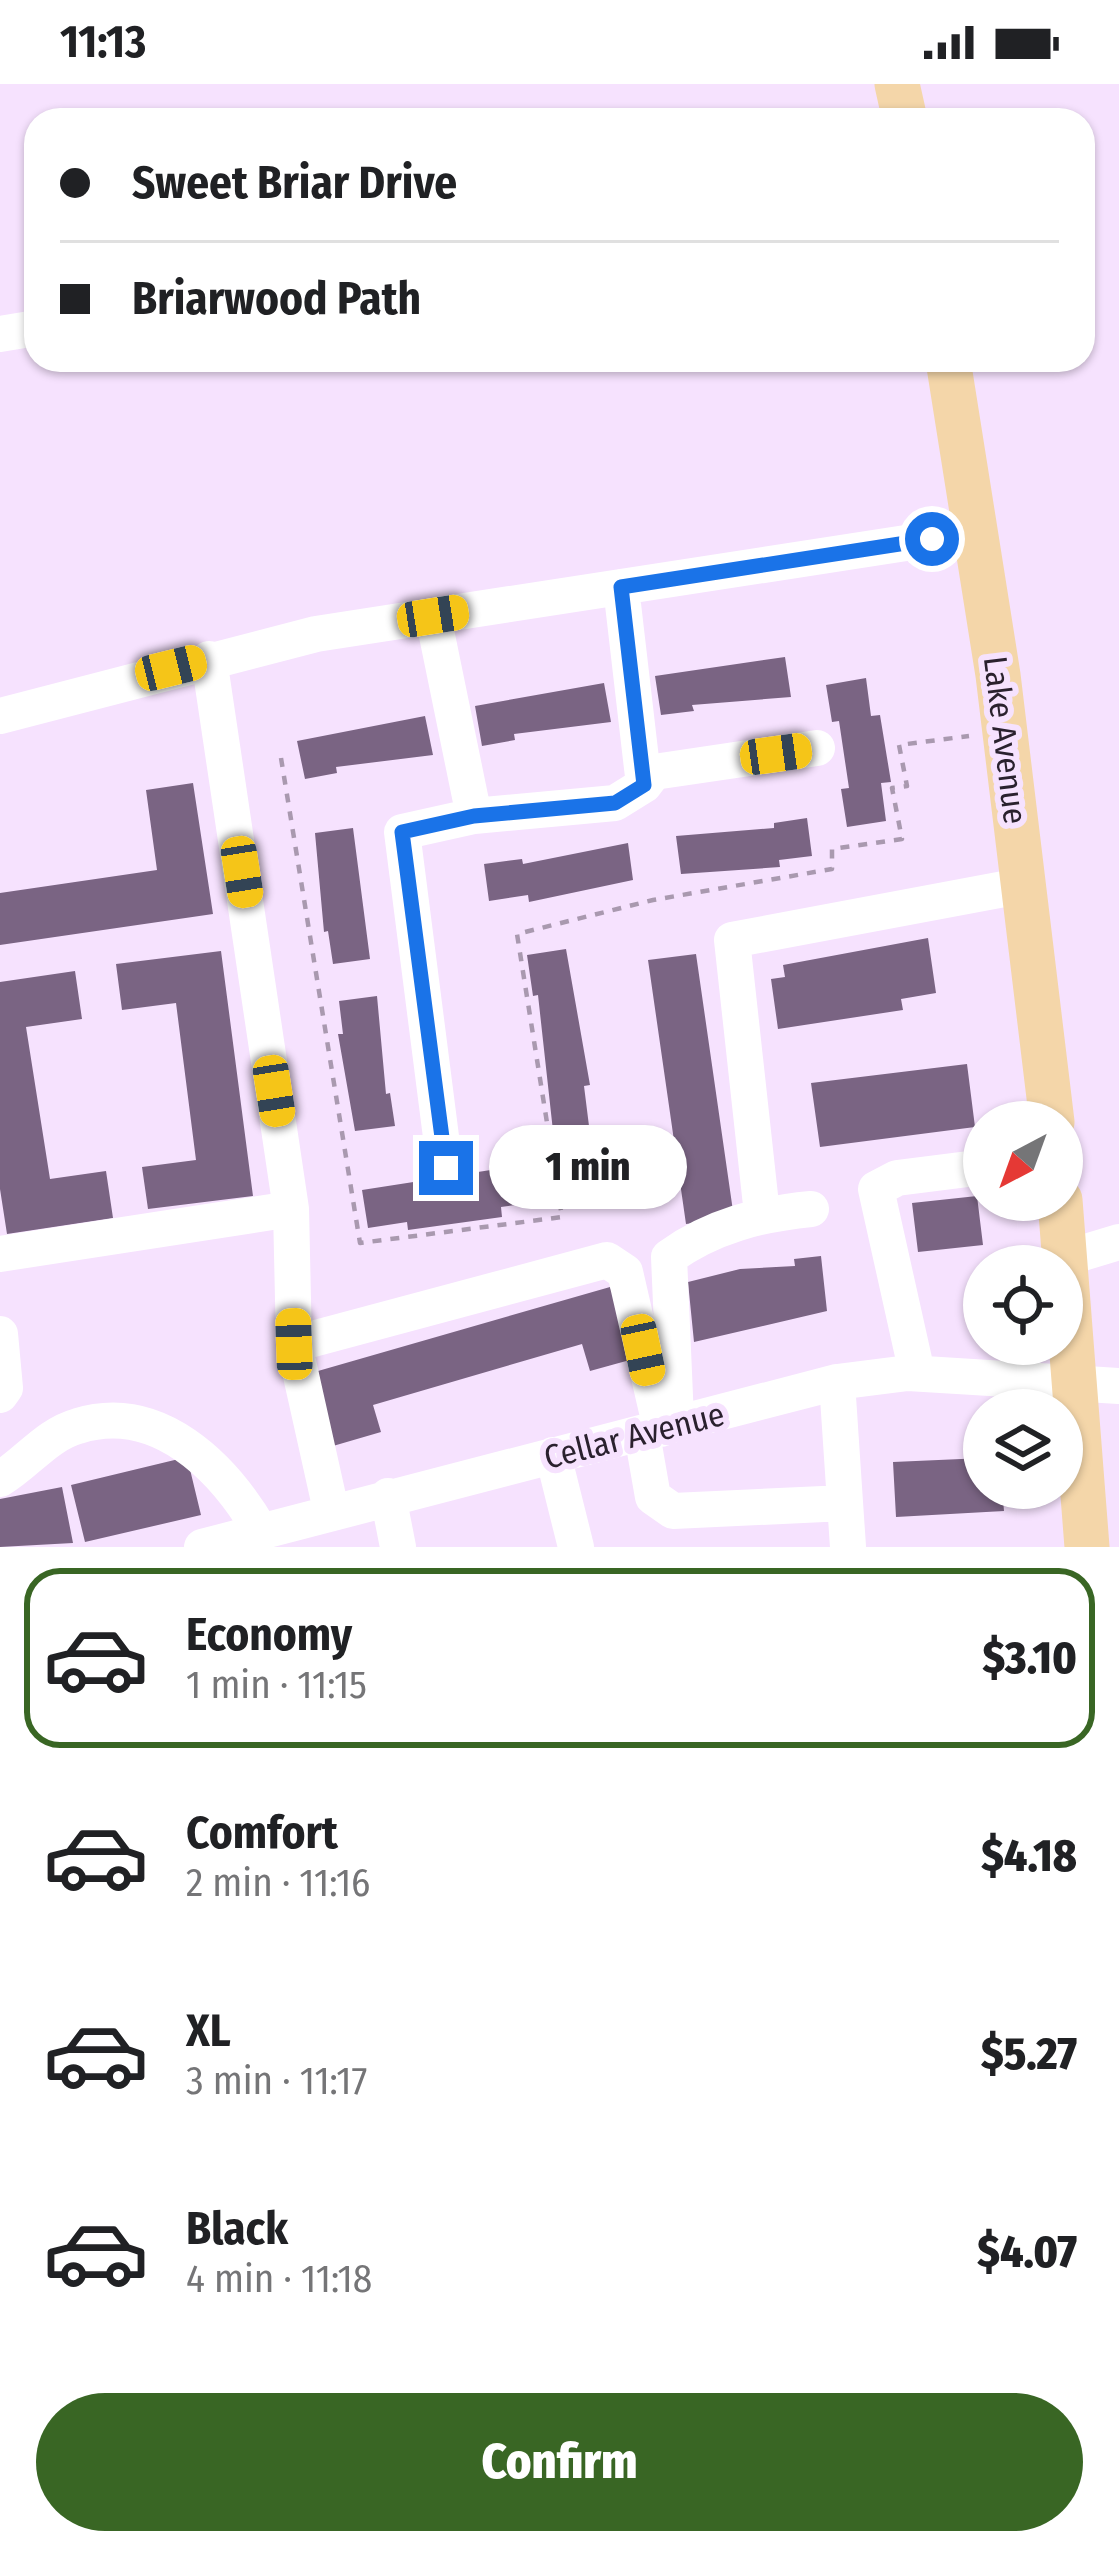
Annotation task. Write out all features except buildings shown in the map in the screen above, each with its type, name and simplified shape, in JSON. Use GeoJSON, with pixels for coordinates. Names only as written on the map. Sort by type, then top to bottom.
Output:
{"type":"FeatureCollection","features":[{"type":"Feature","properties":{"kind":"main road","name":"Lake Avenue"},"geometry":{"type":"LineString","coordinates":[[950,372],[977,532],[1050,1101]]}},
{"type":"Feature","properties":{"kind":"main road"},"geometry":{"type":"LineString","coordinates":[[1083,1327],[1097,1384],[1087,1547]]}},
{"type":"Feature","properties":{"kind":"street"},"geometry":{"type":"LineString","coordinates":[[0,716],[316,634],[977,532]]}},
{"type":"Feature","properties":{"kind":"street"},"geometry":{"type":"LineString","coordinates":[[621,587],[644,785]]}},
{"type":"Feature","properties":{"kind":"street"},"geometry":{"type":"LineString","coordinates":[[433,616],[474,816]]}},
{"type":"Feature","properties":{"kind":"street"},"geometry":{"type":"LineString","coordinates":[[209,659],[291,1208],[294,1344],[331,1510]]}},
{"type":"Feature","properties":{"kind":"street"},"geometry":{"type":"LineString","coordinates":[[446,1168],[402,832],[474,816],[615,803],[644,785],[654,772],[817,748]]}},
{"type":"Feature","properties":{"kind":"street"},"geometry":{"type":"LineString","coordinates":[[762,1214],[732,940],[1025,885]]}},
{"type":"Feature","properties":{"kind":"street"},"geometry":{"type":"LineString","coordinates":[[917,1373],[876,1189],[897,1178],[963,1170]]}},
{"type":"Feature","properties":{"kind":"street"},"geometry":{"type":"LineString","coordinates":[[0,1254],[291,1208]]}},
{"type":"Feature","properties":{"kind":"street"},"geometry":{"type":"LineString","coordinates":[[811,1209],[762,1214],[693,1240],[669,1257],[653,1497],[673,1511],[845,1503]]}},
{"type":"Feature","properties":{"kind":"street"},"geometry":{"type":"LineString","coordinates":[[1083,1253],[1119,1242]]}},
{"type":"Feature","properties":{"kind":"street"},"geometry":{"type":"LineString","coordinates":[[294,1344],[607,1260],[625,1272],[660,1429]]}},
{"type":"Feature","properties":{"kind":"street"},"geometry":{"type":"LineString","coordinates":[[0,1334],[5,1388],[0,1395]]}},
{"type":"Feature","properties":{"kind":"street","name":"Cellar Avenue"},"geometry":{"type":"LineString","coordinates":[[202,1547],[837,1382],[917,1373],[1097,1384]]}},
{"type":"Feature","properties":{"kind":"street"},"geometry":{"type":"LineString","coordinates":[[837,1382],[848,1547]]}},
{"type":"Feature","properties":{"kind":"street"},"geometry":{"type":"LineString","coordinates":[[0,1479],[75,1426],[110,1420],[154,1426],[183,1442],[212,1469],[241,1499],[260,1530]]}},
{"type":"Feature","properties":{"kind":"street"},"geometry":{"type":"LineString","coordinates":[[554,1455],[576,1547]]}},
{"type":"Feature","properties":{"kind":"street"},"geometry":{"type":"LineString","coordinates":[[388,1496],[398,1547]]}},
{"type":"Feature","properties":{"kind":"path"},"geometry":{"type":"LineString","coordinates":[[281,758],[360,1243],[562,1217],[518,934],[653,900],[832,869],[832,849],[902,839],[892,788],[907,786],[899,745],[969,736]]}},
{"type":"Feature","properties":{"kind":"route"},"geometry":{"type":"LineString","coordinates":[[446,1168],[402,832],[474,816],[615,803],[644,785],[621,587],[932,539]]}}]}
